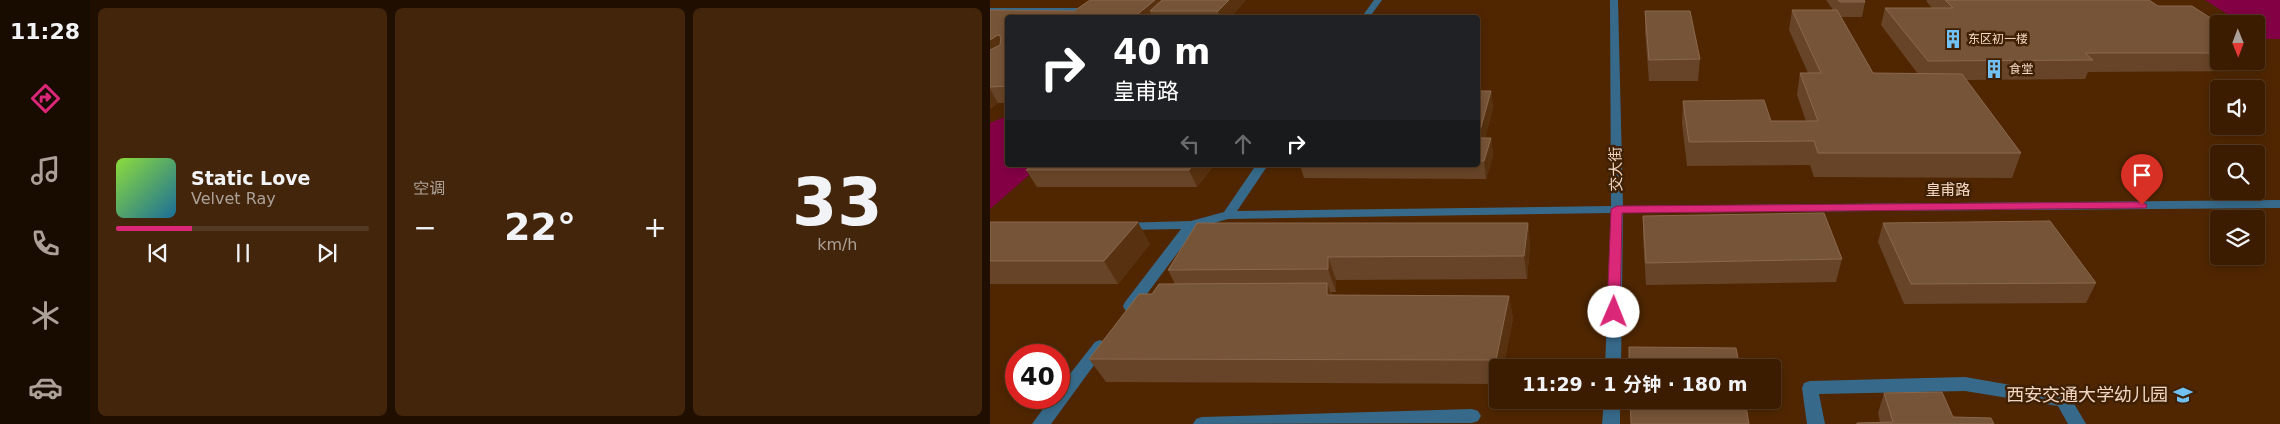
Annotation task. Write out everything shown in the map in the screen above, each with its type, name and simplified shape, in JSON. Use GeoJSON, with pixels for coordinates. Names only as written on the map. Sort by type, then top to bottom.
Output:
{"type":"FeatureCollection","features":[{"type":"Feature","properties":{"kind":"street"},"geometry":{"type":"LineString","coordinates":[[1367,15],[1378,0]]}},
{"type":"Feature","properties":{"kind":"street","name":"交大街"},"geometry":{"type":"LineString","coordinates":[[1613,359],[1617,209],[1614,0]]}},
{"type":"Feature","properties":{"kind":"street"},"geometry":{"type":"LineString","coordinates":[[1068,15],[1085,7]]}},
{"type":"Feature","properties":{"kind":"street"},"geometry":{"type":"LineString","coordinates":[[990,10],[1076,10]]}},
{"type":"Feature","properties":{"kind":"street"},"geometry":{"type":"LineString","coordinates":[[1228,215],[1261,167]]}},
{"type":"Feature","properties":{"kind":"street","name":"皇甫路"},"geometry":{"type":"LineString","coordinates":[[1115,226],[1191,225],[1228,215],[1617,209],[2280,204]]}},
{"type":"Feature","properties":{"kind":"street"},"geometry":{"type":"LineString","coordinates":[[1123,315],[1191,225]]}},
{"type":"Feature","properties":{"kind":"street"},"geometry":{"type":"LineString","coordinates":[[1135,300],[1155,300]]}},
{"type":"Feature","properties":{"kind":"street"},"geometry":{"type":"LineString","coordinates":[[1041,424],[1112,331]]}},
{"type":"Feature","properties":{"kind":"street"},"geometry":{"type":"LineString","coordinates":[[1816,424],[1810,388],[1965,384],[2063,400],[2077,424]]}},
{"type":"Feature","properties":{"kind":"street"},"geometry":{"type":"LineString","coordinates":[[1611,424],[1612,409]]}},
{"type":"Feature","properties":{"kind":"street"},"geometry":{"type":"LineString","coordinates":[[1202,424],[1472,416]]}},
{"type":"Feature","properties":{"kind":"shaded area"},"geometry":{"type":"Polygon","coordinates":[[[2205,0],[2280,0],[2280,39],[2265,38],[2265,15],[2229,15],[2205,0]]]}},
{"type":"Feature","properties":{"kind":"shaded area"},"geometry":{"type":"Polygon","coordinates":[[[1005,117],[1005,167],[1039,167],[990,209],[990,123],[1005,117]]]}},
{"type":"Feature","properties":{"kind":"building"},"geometry":{"type":"Polygon","coordinates":[[[1090,0],[1155,0],[1137,15],[1005,15],[1005,86],[990,87],[990,50],[1000,45],[1001,36],[998,35],[990,40],[990,10],[1074,11],[1090,0]]]}},
{"type":"Feature","properties":{"kind":"building"},"geometry":{"type":"Polygon","coordinates":[[[1162,0],[1229,0],[1218,11],[1150,11],[1162,0]]]}},
{"type":"Feature","properties":{"kind":"building"},"geometry":{"type":"Polygon","coordinates":[[[1838,0],[1864,0],[1865,2],[1840,2],[1838,0]]]}},
{"type":"Feature","properties":{"kind":"building"},"geometry":{"type":"Polygon","coordinates":[[[1945,0],[2149,0],[2158,6],[2192,6],[2210,18],[2210,53],[2085,53],[2093,60],[1928,61],[1885,8],[1953,8],[1945,0]]]}},
{"type":"Feature","properties":{"kind":"building"},"geometry":{"type":"Polygon","coordinates":[[[1792,10],[1837,10],[1873,73],[1962,74],[2021,153],[1818,153],[1814,141],[1689,142],[1683,101],[1764,100],[1771,121],[1818,121],[1800,73],[1821,73],[1792,10]]]}},
{"type":"Feature","properties":{"kind":"building"},"geometry":{"type":"Polygon","coordinates":[[[1645,11],[1690,11],[1700,59],[1649,60],[1645,11]]]}},
{"type":"Feature","properties":{"kind":"building"},"geometry":{"type":"Polygon","coordinates":[[[1480,91],[1491,91],[1480,131],[1480,91]]]}},
{"type":"Feature","properties":{"kind":"building"},"geometry":{"type":"Polygon","coordinates":[[[1480,138],[1491,138],[1484,161],[1480,161],[1480,138]]]}},
{"type":"Feature","properties":{"kind":"building"},"geometry":{"type":"Polygon","coordinates":[[[1030,167],[1191,167],[1189,170],[1026,170],[1030,167]]]}},
{"type":"Feature","properties":{"kind":"building"},"geometry":{"type":"Polygon","coordinates":[[[1824,213],[1842,259],[1646,263],[1643,216],[1824,213]]]}},
{"type":"Feature","properties":{"kind":"building"},"geometry":{"type":"Polygon","coordinates":[[[2050,221],[2096,283],[1911,284],[1883,223],[2050,221]]]}},
{"type":"Feature","properties":{"kind":"building"},"geometry":{"type":"Polygon","coordinates":[[[990,222],[1138,222],[1104,261],[990,261],[990,222]]]}},
{"type":"Feature","properties":{"kind":"building"},"geometry":{"type":"Polygon","coordinates":[[[1197,223],[1528,223],[1524,256],[1328,257],[1328,269],[1168,270],[1197,223]]]}},
{"type":"Feature","properties":{"kind":"building"},"geometry":{"type":"Polygon","coordinates":[[[1327,283],[1327,295],[1509,296],[1496,359],[1089,359],[1139,294],[1152,294],[1159,284],[1327,283]]]}},
{"type":"Feature","properties":{"kind":"building"},"geometry":{"type":"Polygon","coordinates":[[[1629,347],[1736,348],[1738,359],[1629,359],[1629,347]]]}},
{"type":"Feature","properties":{"kind":"building"},"geometry":{"type":"Polygon","coordinates":[[[1942,392],[1953,417],[1991,418],[1994,424],[1857,424],[1893,422],[1884,393],[1942,392]]]}},
{"type":"Feature","properties":{"kind":"building"},"geometry":{"type":"Polygon","coordinates":[[[1630,409],[1746,409],[1749,424],[1631,424],[1630,409]]]}},
{"type":"Feature","properties":{"kind":"place","name":"东区初一楼"},"geometry":{"type":"Point","coordinates":[1953,39]}},
{"type":"Feature","properties":{"kind":"place","name":"食堂"},"geometry":{"type":"Point","coordinates":[1994,69]}},
{"type":"Feature","properties":{"kind":"place","name":"西安交通大学幼儿园"},"geometry":{"type":"Point","coordinates":[2183,395]}},
{"type":"Feature","properties":{"kind":"route"},"geometry":{"type":"LineString","coordinates":[[1614,312],[1617,209],[2142,205]]}}]}
